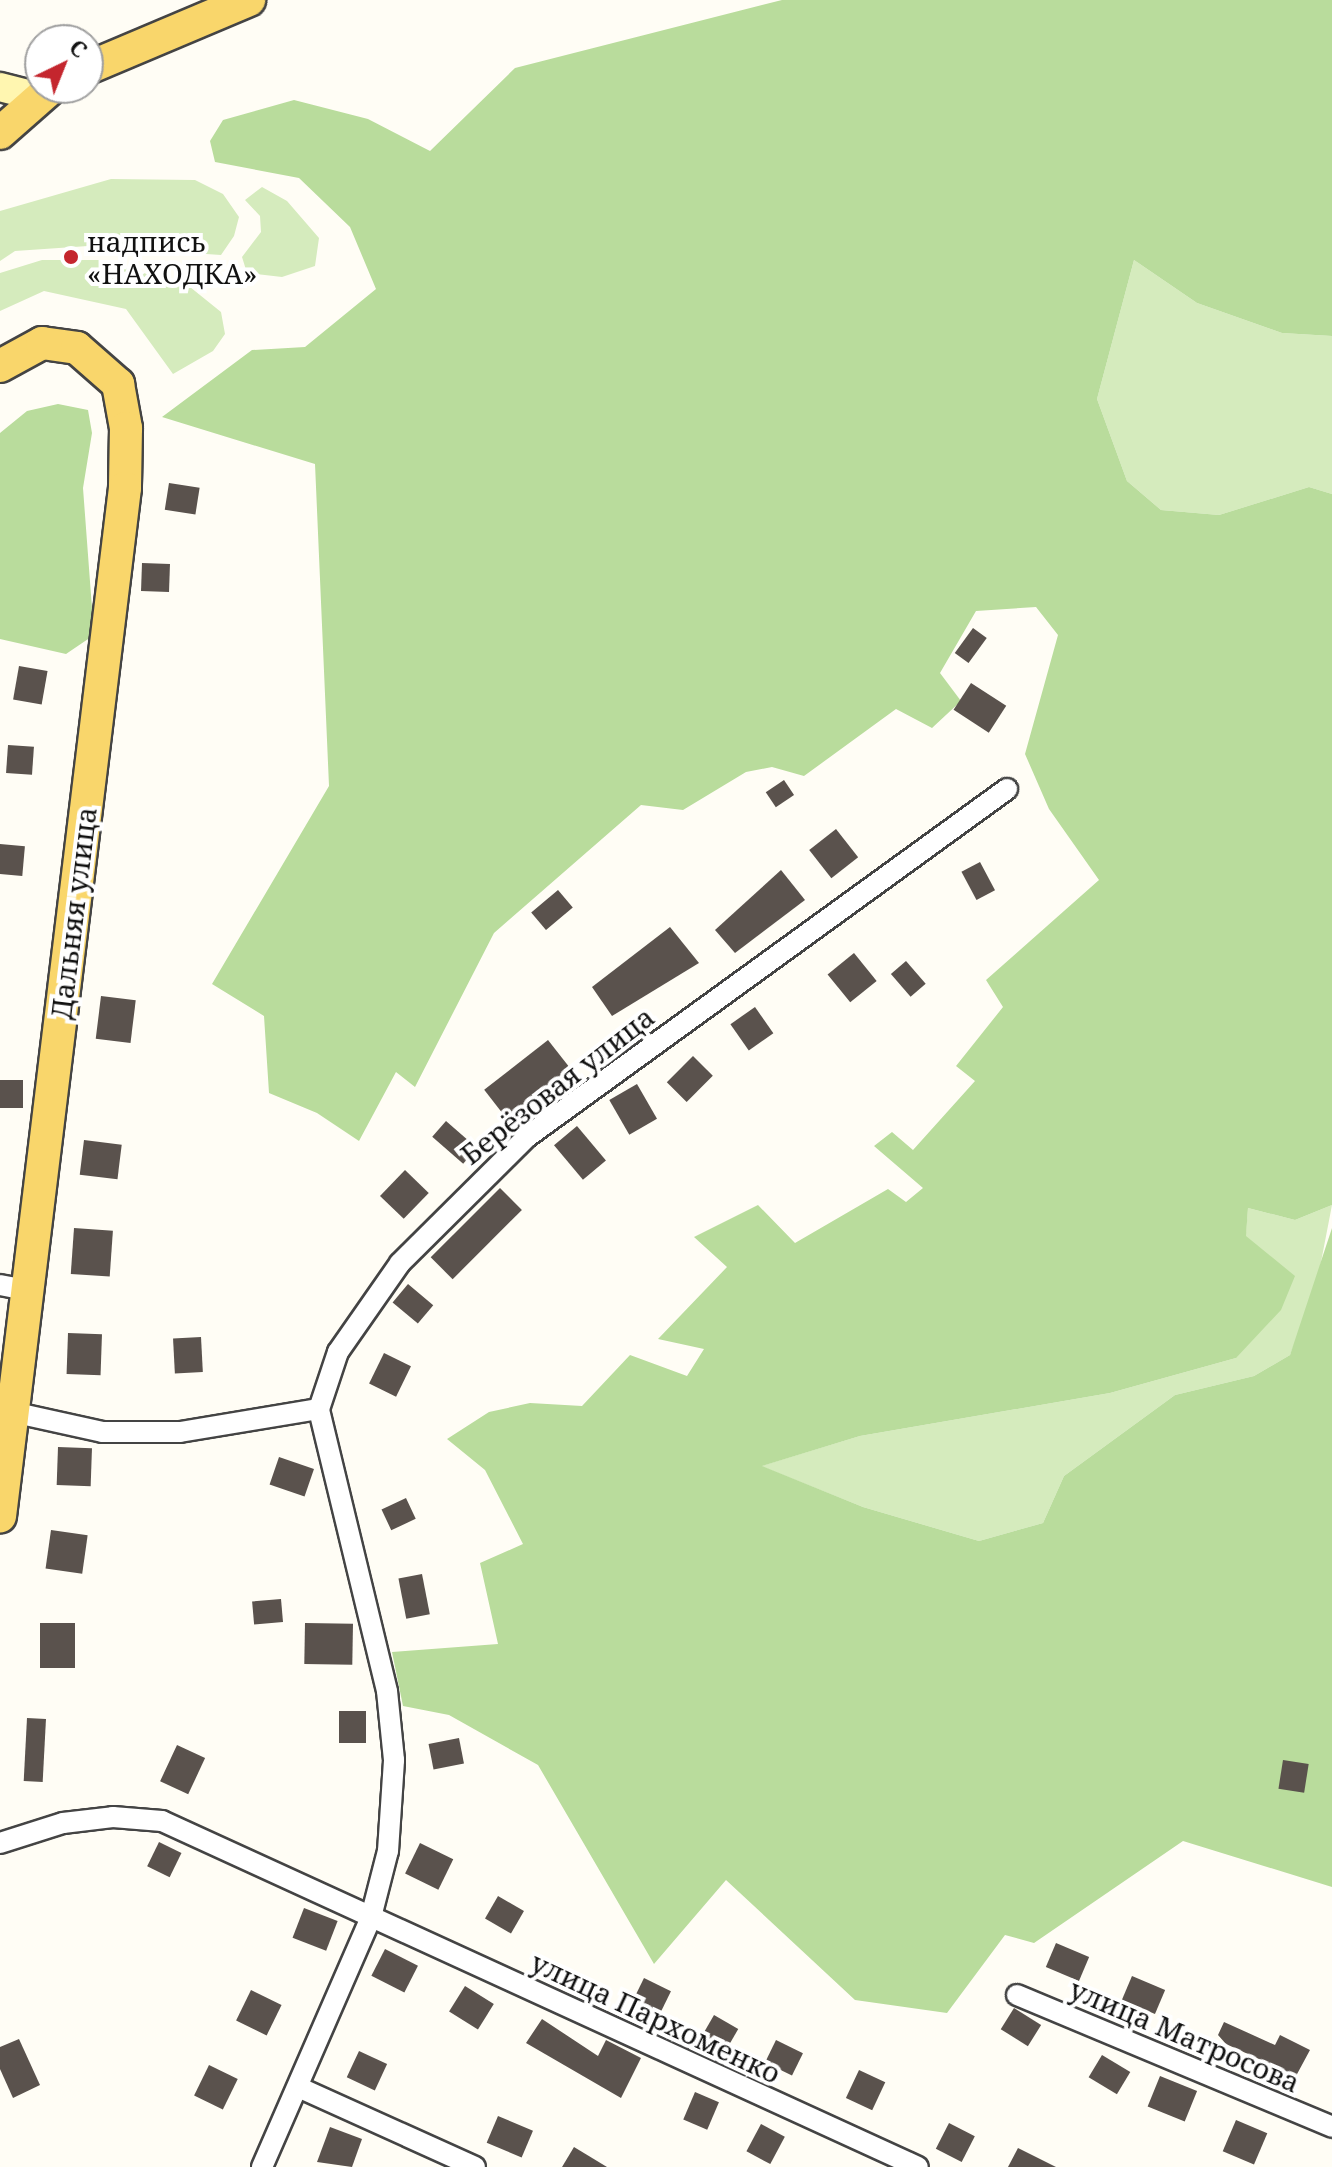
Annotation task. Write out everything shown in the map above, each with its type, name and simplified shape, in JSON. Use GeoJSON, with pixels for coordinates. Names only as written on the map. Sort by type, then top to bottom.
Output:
{"type":"FeatureCollection","features":[{"type":"Feature","properties":{"kind":"main road"},"geometry":{"type":"LineString","coordinates":[[104,61],[249,0]]}},
{"type":"Feature","properties":{"kind":"main road"},"geometry":{"type":"LineString","coordinates":[[0,133],[32,104]]}},
{"type":"Feature","properties":{"kind":"main road","name":"Дальняя улица"},"geometry":{"type":"LineString","coordinates":[[0,366],[25,348],[60,343],[92,356],[118,384],[126,428],[125,488],[12,1287],[0,1516]]}},
{"type":"Feature","properties":{"kind":"street"},"geometry":{"type":"LineString","coordinates":[[0,87],[24,90]]}},
{"type":"Feature","properties":{"kind":"street","name":"Берёзовая улица"},"geometry":{"type":"LineString","coordinates":[[319,1409],[338,1352],[400,1263],[527,1137],[1007,789]]}},
{"type":"Feature","properties":{"kind":"street"},"geometry":{"type":"LineString","coordinates":[[5,1411],[102,1432],[165,1432],[319,1409],[387,1691],[394,1760],[388,1851],[371,1917],[262,2167]]}},
{"type":"Feature","properties":{"kind":"street","name":"улица Пархоменко"},"geometry":{"type":"LineString","coordinates":[[0,1843],[63,1823],[113,1817],[162,1821],[918,2167]]}},
{"type":"Feature","properties":{"kind":"street","name":"улица Матросова"},"geometry":{"type":"LineString","coordinates":[[1017,1995],[1332,2127]]}},
{"type":"Feature","properties":{"kind":"street"},"geometry":{"type":"LineString","coordinates":[[298,2087],[475,2167]]}},
{"type":"Feature","properties":{"kind":"green space"},"geometry":{"type":"Polygon","coordinates":[[[782,0],[1332,0],[1332,336],[1282,333],[1197,303],[1134,260],[1097,399],[1127,481],[1161,510],[1219,515],[1309,487],[1332,494],[1332,1205],[1295,1220],[1248,1208],[1246,1236],[1295,1276],[1281,1310],[1236,1358],[1110,1393],[860,1436],[762,1466],[863,1507],[979,1541],[1043,1523],[1064,1476],[1175,1395],[1254,1376],[1290,1355],[1332,1228],[1332,1887],[1183,1841],[1034,1943],[1005,1935],[947,2013],[855,2000],[726,1880],[654,1964],[538,1765],[449,1715],[403,1706],[392,1652],[498,1644],[480,1563],[523,1544],[485,1470],[447,1439],[489,1412],[530,1403],[582,1406],[630,1355],[687,1376],[704,1349],[658,1339],[727,1267],[694,1237],[758,1205],[795,1243],[888,1189],[906,1202],[923,1188],[874,1146],[892,1132],[913,1150],[975,1081],[956,1066],[1003,1007],[986,980],[1099,880],[1049,809],[1025,754],[1058,635],[1036,607],[976,611],[940,673],[961,701],[932,728],[896,709],[804,776],[772,767],[746,772],[683,810],[641,805],[494,933],[415,1087],[396,1072],[359,1141],[317,1113],[269,1093],[264,1016],[212,984],[329,786],[315,464],[162,417],[252,350],[305,347],[376,289],[350,227],[299,178],[215,162],[210,141],[223,120],[294,100],[368,119],[430,151],[515,68],[782,0]]]}},
{"type":"Feature","properties":{"kind":"green space"},"geometry":{"type":"Polygon","coordinates":[[[111,179],[195,180],[223,194],[239,217],[234,236],[221,255],[88,246],[15,251],[0,261],[0,211],[111,179]]]}},
{"type":"Feature","properties":{"kind":"green space"},"geometry":{"type":"Polygon","coordinates":[[[262,187],[287,201],[319,238],[315,266],[282,277],[247,273],[242,257],[261,232],[260,216],[245,200],[262,187]]]}},
{"type":"Feature","properties":{"kind":"green space"},"geometry":{"type":"Polygon","coordinates":[[[42,260],[100,260],[190,287],[221,312],[225,334],[213,351],[173,374],[126,309],[44,291],[0,311],[0,273],[42,260]]]}},
{"type":"Feature","properties":{"kind":"green space"},"geometry":{"type":"Polygon","coordinates":[[[1134,260],[1197,303],[1282,333],[1332,336],[1332,494],[1309,487],[1219,515],[1161,510],[1127,481],[1097,399],[1134,260]]]}},
{"type":"Feature","properties":{"kind":"green space"},"geometry":{"type":"Polygon","coordinates":[[[58,404],[88,410],[92,433],[83,488],[94,635],[66,654],[0,639],[0,433],[27,411],[58,404]]]}},
{"type":"Feature","properties":{"kind":"green space"},"geometry":{"type":"Polygon","coordinates":[[[1332,1205],[1316,1288],[1290,1355],[1254,1376],[1175,1395],[1064,1476],[1043,1523],[979,1541],[863,1507],[761,1466],[860,1436],[1110,1393],[1236,1358],[1248,1208],[1295,1220],[1332,1205]]]}},
{"type":"Feature","properties":{"kind":"building"},"geometry":{"type":"Polygon","coordinates":[[[169,483],[200,488],[195,515],[165,510],[169,483]]]}},
{"type":"Feature","properties":{"kind":"building"},"geometry":{"type":"Polygon","coordinates":[[[142,563],[170,564],[169,592],[141,591],[142,563]]]}},
{"type":"Feature","properties":{"kind":"building"},"geometry":{"type":"Polygon","coordinates":[[[973,628],[987,638],[969,663],[955,653],[973,628]]]}},
{"type":"Feature","properties":{"kind":"building"},"geometry":{"type":"Polygon","coordinates":[[[19,666],[48,671],[42,705],[13,699],[19,666]]]}},
{"type":"Feature","properties":{"kind":"building"},"geometry":{"type":"Polygon","coordinates":[[[971,683],[1006,706],[989,733],[954,710],[971,683]]]}},
{"type":"Feature","properties":{"kind":"building"},"geometry":{"type":"Polygon","coordinates":[[[8,745],[34,747],[32,775],[6,773],[8,745]]]}},
{"type":"Feature","properties":{"kind":"building"},"geometry":{"type":"Polygon","coordinates":[[[784,780],[794,795],[776,807],[766,792],[784,780]]]}},
{"type":"Feature","properties":{"kind":"building"},"geometry":{"type":"Polygon","coordinates":[[[836,829],[858,857],[831,878],[809,850],[836,829]]]}},
{"type":"Feature","properties":{"kind":"building"},"geometry":{"type":"Polygon","coordinates":[[[0,844],[25,846],[22,876],[0,874],[0,844]]]}},
{"type":"Feature","properties":{"kind":"building"},"geometry":{"type":"Polygon","coordinates":[[[980,862],[995,890],[976,900],[961,872],[980,862]]]}},
{"type":"Feature","properties":{"kind":"building"},"geometry":{"type":"Polygon","coordinates":[[[781,870],[805,900],[735,953],[715,930],[781,870]]]}},
{"type":"Feature","properties":{"kind":"building"},"geometry":{"type":"Polygon","coordinates":[[[558,890],[573,908],[546,930],[531,912],[558,890]]]}},
{"type":"Feature","properties":{"kind":"building"},"geometry":{"type":"Polygon","coordinates":[[[670,927],[699,963],[612,1016],[592,987],[670,927]]]}},
{"type":"Feature","properties":{"kind":"building"},"geometry":{"type":"Polygon","coordinates":[[[854,953],[877,981],[850,1002],[828,974],[854,953]]]}},
{"type":"Feature","properties":{"kind":"building"},"geometry":{"type":"Polygon","coordinates":[[[906,961],[926,984],[911,997],[891,974],[906,961]]]}},
{"type":"Feature","properties":{"kind":"building"},"geometry":{"type":"Polygon","coordinates":[[[101,996],[136,1000],[130,1043],[96,1039],[101,996]]]}},
{"type":"Feature","properties":{"kind":"building"},"geometry":{"type":"Polygon","coordinates":[[[755,1007],[773,1033],[749,1050],[730,1024],[755,1007]]]}},
{"type":"Feature","properties":{"kind":"building"},"geometry":{"type":"Polygon","coordinates":[[[548,1040],[570,1068],[506,1118],[484,1090],[548,1040]]]}},
{"type":"Feature","properties":{"kind":"building"},"geometry":{"type":"Polygon","coordinates":[[[693,1056],[713,1076],[687,1102],[667,1082],[693,1056]]]}},
{"type":"Feature","properties":{"kind":"building"},"geometry":{"type":"Polygon","coordinates":[[[0,1080],[23,1080],[23,1108],[0,1108],[0,1080]]]}},
{"type":"Feature","properties":{"kind":"building"},"geometry":{"type":"Polygon","coordinates":[[[637,1084],[657,1119],[629,1135],[609,1100],[637,1084]]]}},
{"type":"Feature","properties":{"kind":"building"},"geometry":{"type":"Polygon","coordinates":[[[446,1121],[477,1148],[463,1164],[432,1137],[446,1121]]]}},
{"type":"Feature","properties":{"kind":"building"},"geometry":{"type":"Polygon","coordinates":[[[577,1126],[606,1160],[583,1180],[554,1145],[577,1126]]]}},
{"type":"Feature","properties":{"kind":"building"},"geometry":{"type":"Polygon","coordinates":[[[84,1140],[122,1145],[117,1179],[80,1175],[84,1140]]]}},
{"type":"Feature","properties":{"kind":"building"},"geometry":{"type":"Polygon","coordinates":[[[405,1170],[429,1193],[404,1219],[380,1196],[405,1170]]]}},
{"type":"Feature","properties":{"kind":"building"},"geometry":{"type":"Polygon","coordinates":[[[500,1188],[522,1210],[453,1279],[431,1257],[500,1188]]]}},
{"type":"Feature","properties":{"kind":"building"},"geometry":{"type":"Polygon","coordinates":[[[74,1228],[113,1231],[110,1277],[71,1274],[74,1228]]]}},
{"type":"Feature","properties":{"kind":"building"},"geometry":{"type":"Polygon","coordinates":[[[408,1284],[433,1305],[418,1324],[393,1302],[408,1284]]]}},
{"type":"Feature","properties":{"kind":"building"},"geometry":{"type":"Polygon","coordinates":[[[68,1333],[102,1334],[101,1375],[67,1374],[68,1333]]]}},
{"type":"Feature","properties":{"kind":"building"},"geometry":{"type":"Polygon","coordinates":[[[201,1337],[203,1372],[175,1373],[173,1338],[201,1337]]]}},
{"type":"Feature","properties":{"kind":"building"},"geometry":{"type":"Polygon","coordinates":[[[384,1353],[411,1366],[396,1397],[369,1384],[384,1353]]]}},
{"type":"Feature","properties":{"kind":"building"},"geometry":{"type":"Polygon","coordinates":[[[58,1447],[92,1448],[91,1486],[57,1485],[58,1447]]]}},
{"type":"Feature","properties":{"kind":"building"},"geometry":{"type":"Polygon","coordinates":[[[279,1457],[314,1469],[305,1496],[270,1484],[279,1457]]]}},
{"type":"Feature","properties":{"kind":"building"},"geometry":{"type":"Polygon","coordinates":[[[406,1498],[416,1519],[391,1530],[382,1509],[406,1498]]]}},
{"type":"Feature","properties":{"kind":"building"},"geometry":{"type":"Polygon","coordinates":[[[51,1530],[88,1535],[82,1574],[46,1569],[51,1530]]]}},
{"type":"Feature","properties":{"kind":"building"},"geometry":{"type":"Polygon","coordinates":[[[422,1574],[430,1614],[406,1619],[398,1579],[422,1574]]]}},
{"type":"Feature","properties":{"kind":"building"},"geometry":{"type":"Polygon","coordinates":[[[281,1599],[283,1622],[254,1624],[252,1602],[281,1599]]]}},
{"type":"Feature","properties":{"kind":"building"},"geometry":{"type":"Polygon","coordinates":[[[40,1623],[75,1623],[75,1668],[40,1668],[40,1623]]]}},
{"type":"Feature","properties":{"kind":"building"},"geometry":{"type":"Polygon","coordinates":[[[305,1623],[353,1624],[352,1665],[304,1664],[305,1623]]]}},
{"type":"Feature","properties":{"kind":"building"},"geometry":{"type":"Polygon","coordinates":[[[339,1711],[366,1711],[366,1743],[339,1743],[339,1711]]]}},
{"type":"Feature","properties":{"kind":"building"},"geometry":{"type":"Polygon","coordinates":[[[27,1718],[46,1719],[43,1782],[24,1781],[27,1718]]]}},
{"type":"Feature","properties":{"kind":"building"},"geometry":{"type":"Polygon","coordinates":[[[459,1738],[464,1764],[434,1769],[429,1744],[459,1738]]]}},
{"type":"Feature","properties":{"kind":"building"},"geometry":{"type":"Polygon","coordinates":[[[177,1745],[205,1758],[188,1794],[160,1781],[177,1745]]]}},
{"type":"Feature","properties":{"kind":"building"},"geometry":{"type":"Polygon","coordinates":[[[1283,1760],[1309,1764],[1304,1793],[1278,1789],[1283,1760]]]}},
{"type":"Feature","properties":{"kind":"building"},"geometry":{"type":"Polygon","coordinates":[[[159,1842],[181,1853],[170,1877],[147,1866],[159,1842]]]}},
{"type":"Feature","properties":{"kind":"building"},"geometry":{"type":"Polygon","coordinates":[[[420,1843],[453,1859],[438,1890],[405,1874],[420,1843]]]}},
{"type":"Feature","properties":{"kind":"building"},"geometry":{"type":"Polygon","coordinates":[[[498,1896],[524,1911],[511,1934],[485,1919],[498,1896]]]}},
{"type":"Feature","properties":{"kind":"building"},"geometry":{"type":"Polygon","coordinates":[[[304,1908],[338,1921],[326,1951],[293,1938],[304,1908]]]}},
{"type":"Feature","properties":{"kind":"building"},"geometry":{"type":"Polygon","coordinates":[[[1056,1943],[1089,1957],[1079,1981],[1046,1967],[1056,1943]]]}},
{"type":"Feature","properties":{"kind":"building"},"geometry":{"type":"Polygon","coordinates":[[[385,1949],[418,1966],[404,1993],[371,1976],[385,1949]]]}},
{"type":"Feature","properties":{"kind":"building"},"geometry":{"type":"Polygon","coordinates":[[[1132,1976],[1165,1990],[1155,2014],[1122,2000],[1132,1976]]]}},
{"type":"Feature","properties":{"kind":"building"},"geometry":{"type":"Polygon","coordinates":[[[644,1978],[671,1991],[660,2015],[633,2001],[644,1978]]]}},
{"type":"Feature","properties":{"kind":"building"},"geometry":{"type":"Polygon","coordinates":[[[465,1986],[494,2004],[478,2029],[449,2011],[465,1986]]]}},
{"type":"Feature","properties":{"kind":"building"},"geometry":{"type":"Polygon","coordinates":[[[251,1990],[282,2005],[267,2035],[236,2021],[251,1990]]]}},
{"type":"Feature","properties":{"kind":"building"},"geometry":{"type":"Polygon","coordinates":[[[1014,2008],[1041,2025],[1028,2046],[1001,2029],[1014,2008]]]}},
{"type":"Feature","properties":{"kind":"building"},"geometry":{"type":"Polygon","coordinates":[[[714,2015],[738,2029],[726,2050],[702,2036],[714,2015]]]}},
{"type":"Feature","properties":{"kind":"building"},"geometry":{"type":"Polygon","coordinates":[[[542,2019],[598,2056],[606,2040],[641,2058],[621,2098],[526,2043],[542,2019]]]}},
{"type":"Feature","properties":{"kind":"building"},"geometry":{"type":"Polygon","coordinates":[[[1224,2022],[1275,2045],[1280,2035],[1310,2050],[1296,2076],[1226,2044],[1218,2035],[1224,2022]]]}},
{"type":"Feature","properties":{"kind":"building"},"geometry":{"type":"Polygon","coordinates":[[[19,2039],[40,2085],[13,2098],[0,2069],[0,2047],[19,2039]]]}},
{"type":"Feature","properties":{"kind":"building"},"geometry":{"type":"Polygon","coordinates":[[[776,2040],[803,2053],[792,2076],[765,2062],[776,2040]]]}},
{"type":"Feature","properties":{"kind":"building"},"geometry":{"type":"Polygon","coordinates":[[[359,2051],[387,2064],[375,2090],[347,2077],[359,2051]]]}},
{"type":"Feature","properties":{"kind":"building"},"geometry":{"type":"Polygon","coordinates":[[[1102,2055],[1130,2072],[1117,2094],[1089,2077],[1102,2055]]]}},
{"type":"Feature","properties":{"kind":"building"},"geometry":{"type":"Polygon","coordinates":[[[209,2065],[238,2079],[223,2110],[194,2096],[209,2065]]]}},
{"type":"Feature","properties":{"kind":"building"},"geometry":{"type":"Polygon","coordinates":[[[859,2070],[885,2082],[872,2110],[846,2098],[859,2070]]]}},
{"type":"Feature","properties":{"kind":"building"},"geometry":{"type":"Polygon","coordinates":[[[1160,2076],[1197,2091],[1185,2122],[1148,2107],[1160,2076]]]}},
{"type":"Feature","properties":{"kind":"building"},"geometry":{"type":"Polygon","coordinates":[[[695,2092],[719,2102],[707,2130],[683,2120],[695,2092]]]}},
{"type":"Feature","properties":{"kind":"building"},"geometry":{"type":"Polygon","coordinates":[[[498,2116],[533,2131],[522,2158],[487,2143],[498,2116]]]}},
{"type":"Feature","properties":{"kind":"building"},"geometry":{"type":"Polygon","coordinates":[[[1236,2120],[1267,2133],[1254,2165],[1223,2151],[1236,2120]]]}},
{"type":"Feature","properties":{"kind":"building"},"geometry":{"type":"Polygon","coordinates":[[[949,2123],[975,2136],[962,2162],[936,2149],[949,2123]]]}},
{"type":"Feature","properties":{"kind":"building"},"geometry":{"type":"Polygon","coordinates":[[[761,2124],[785,2137],[770,2164],[746,2151],[761,2124]]]}},
{"type":"Feature","properties":{"kind":"building"},"geometry":{"type":"Polygon","coordinates":[[[330,2127],[362,2139],[352,2167],[317,2162],[330,2127]]]}},
{"type":"Feature","properties":{"kind":"building"},"geometry":{"type":"Polygon","coordinates":[[[574,2147],[607,2167],[562,2167],[574,2147]]]}},
{"type":"Feature","properties":{"kind":"building"},"geometry":{"type":"Polygon","coordinates":[[[1018,2148],[1056,2167],[1008,2167],[1018,2148]]]}},
{"type":"Feature","properties":{"kind":"place","name":"надпись «НАХОДКА»"},"geometry":{"type":"Point","coordinates":[71,257]}}]}
